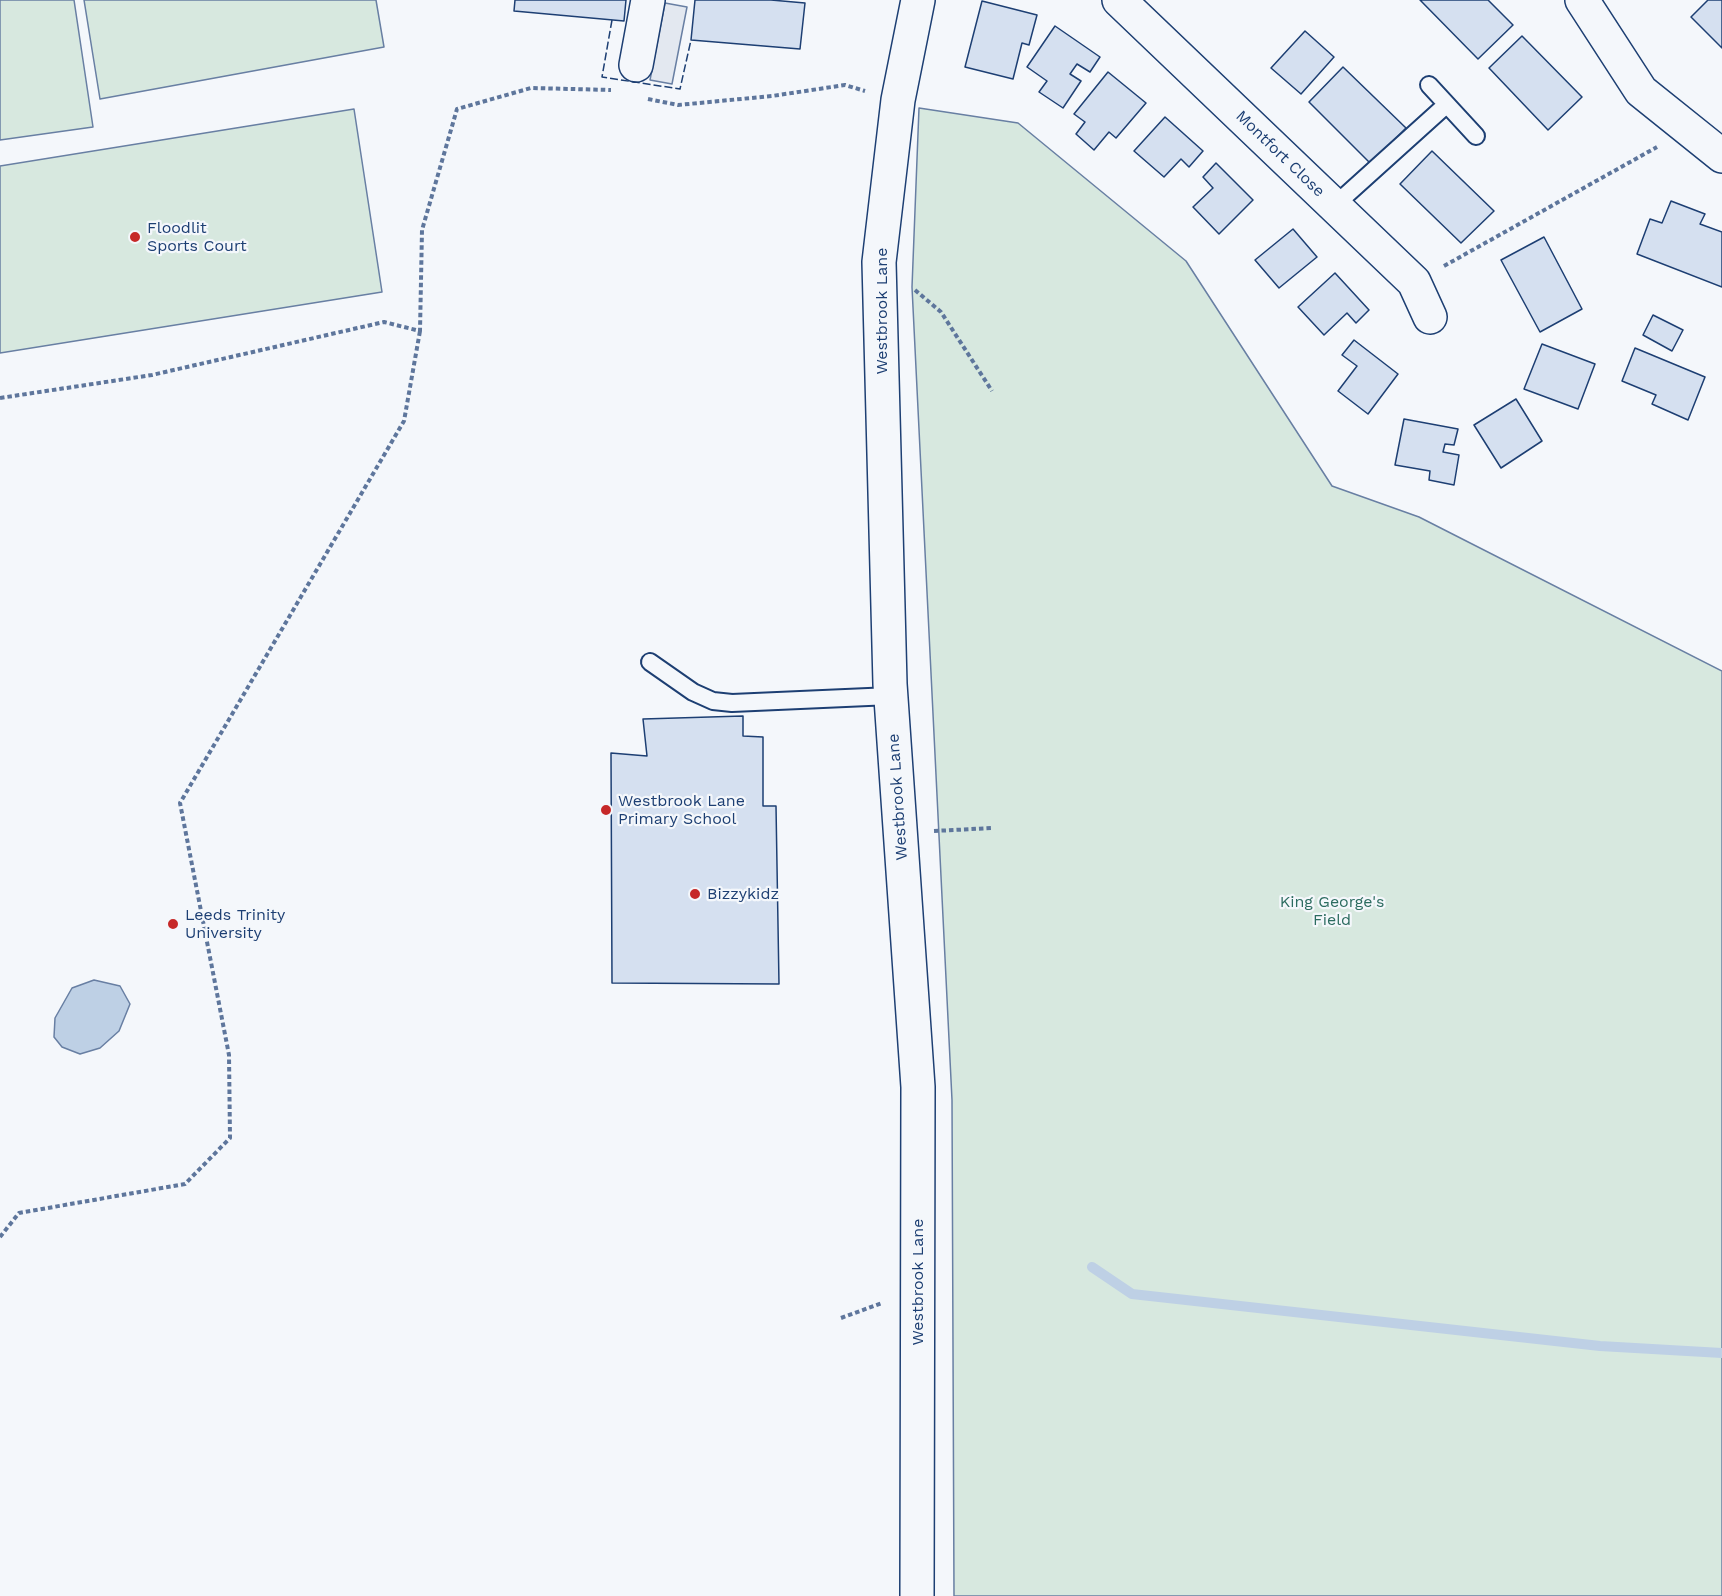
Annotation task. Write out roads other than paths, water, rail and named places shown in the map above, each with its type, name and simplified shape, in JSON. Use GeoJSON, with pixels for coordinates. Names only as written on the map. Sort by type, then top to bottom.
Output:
{"type":"FeatureCollection","features":[{"type":"Feature","properties":{"kind":"street"},"geometry":{"type":"LineString","coordinates":[[636,65],[648,0]]}},
{"type":"Feature","properties":{"kind":"street","name":"Westbrook Lane"},"geometry":{"type":"LineString","coordinates":[[917,1596],[918,1087],[891,696],[879,262],[898,100],[918,0]]}},
{"type":"Feature","properties":{"kind":"street","name":"Montfort Close"},"geometry":{"type":"LineString","coordinates":[[1119,0],[1414,282],[1430,317]]}},
{"type":"Feature","properties":{"kind":"street"},"geometry":{"type":"LineString","coordinates":[[1582,0],[1641,91],[1722,156]]}},
{"type":"Feature","properties":{"kind":"lane"},"geometry":{"type":"LineString","coordinates":[[1429,85],[1476,136]]}},
{"type":"Feature","properties":{"kind":"lane"},"geometry":{"type":"LineString","coordinates":[[1334,206],[1446,105]]}},
{"type":"Feature","properties":{"kind":"lane"},"geometry":{"type":"LineString","coordinates":[[650,662],[693,692],[713,701],[732,703],[891,696]]}},
{"type":"Feature","properties":{"kind":"water"},"geometry":{"type":"Polygon","coordinates":[[[94,980],[120,986],[130,1004],[119,1031],[100,1048],[80,1054],[62,1047],[54,1037],[55,1018],[72,988],[94,980]]]}},
{"type":"Feature","properties":{"kind":"waterway"},"geometry":{"type":"LineString","coordinates":[[1092,1267],[1132,1294],[1600,1346],[1722,1353]]}},
{"type":"Feature","properties":{"kind":"place","name":"Floodlit Sports Court"},"geometry":{"type":"Point","coordinates":[135,237]}},
{"type":"Feature","properties":{"kind":"place","name":"Westbrook Lane Primary School"},"geometry":{"type":"Point","coordinates":[606,810]}},
{"type":"Feature","properties":{"kind":"place","name":"Bizzykidz"},"geometry":{"type":"Point","coordinates":[695,894]}},
{"type":"Feature","properties":{"kind":"place","name":"Leeds Trinity University"},"geometry":{"type":"Point","coordinates":[173,924]}},
{"type":"Feature","properties":{"kind":"park label","name":"King George's Field"},"geometry":{"type":"Point","coordinates":[1332,911]}}]}
